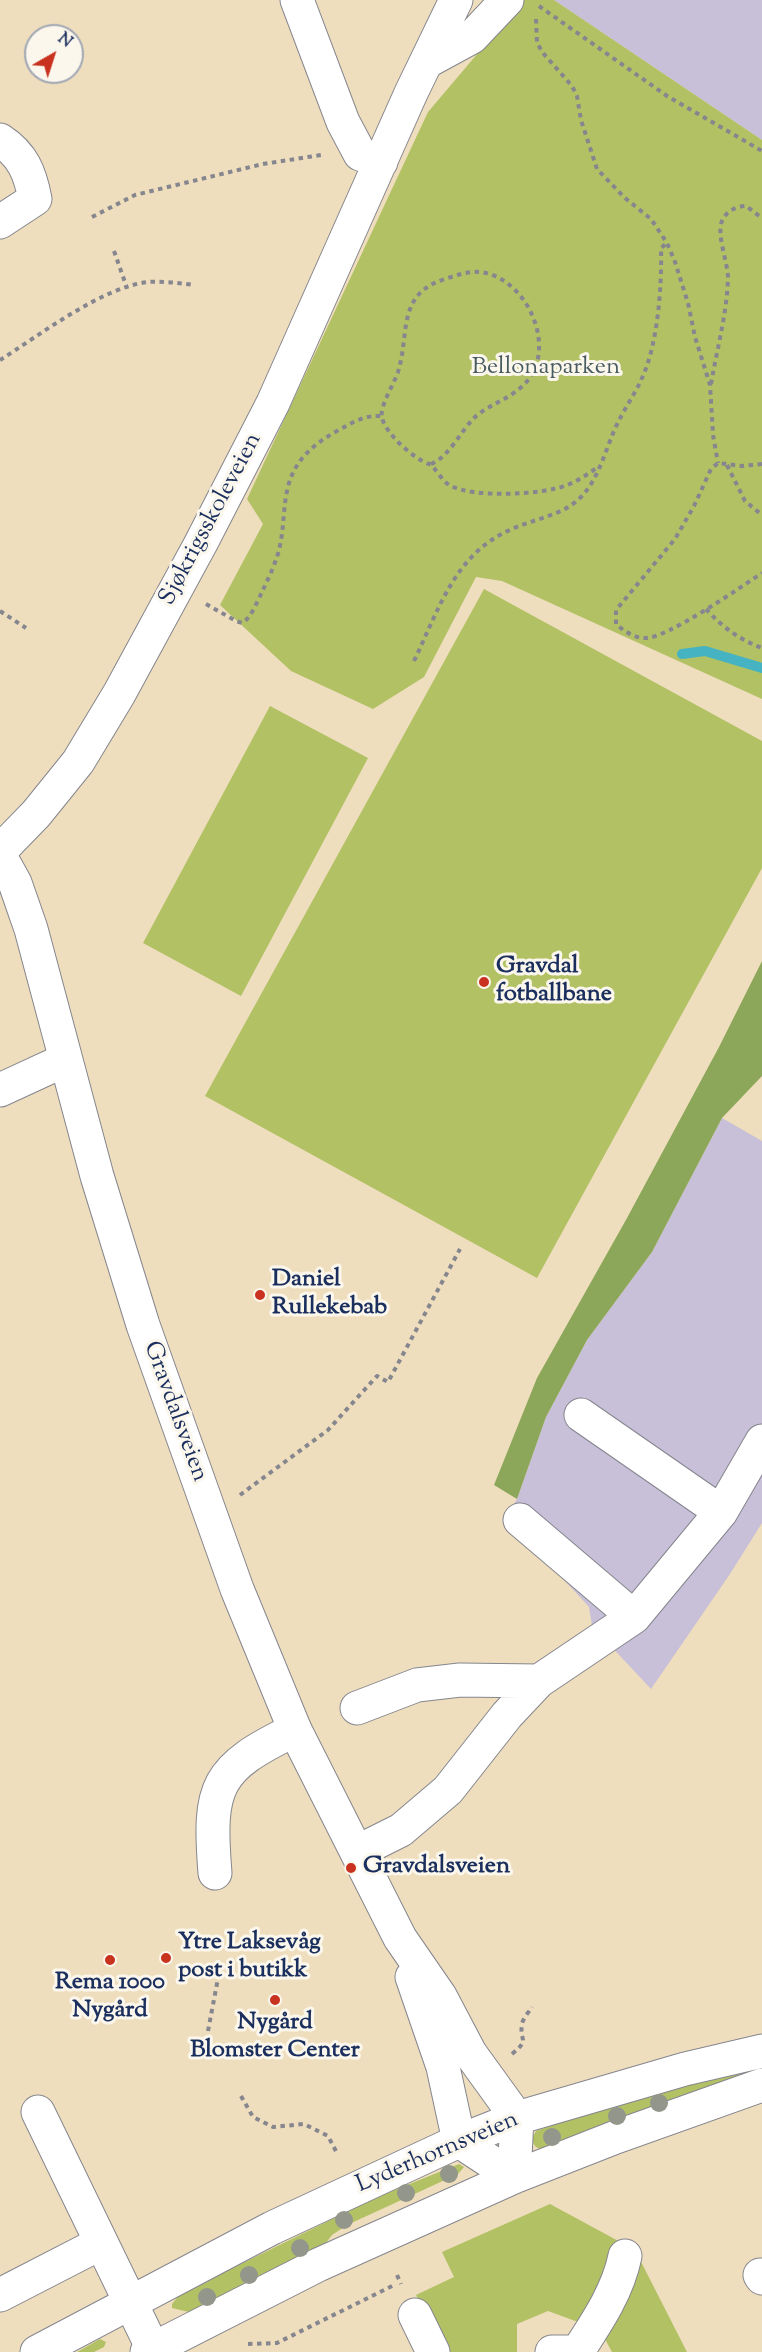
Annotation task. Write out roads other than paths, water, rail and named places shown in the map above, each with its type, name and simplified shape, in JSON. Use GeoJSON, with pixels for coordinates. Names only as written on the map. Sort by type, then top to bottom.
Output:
{"type":"FeatureCollection","features":[{"type":"Feature","properties":{"kind":"main road"},"geometry":{"type":"LineString","coordinates":[[297,0],[343,122],[370,158]]}},
{"type":"Feature","properties":{"kind":"main road","name":"Sjøkrigsskoleveien"},"geometry":{"type":"LineString","coordinates":[[0,851],[36,814],[78,762],[119,694],[177,587],[273,403],[370,158],[426,62],[456,0]]}},
{"type":"Feature","properties":{"kind":"main road"},"geometry":{"type":"LineString","coordinates":[[426,62],[472,38],[507,0]]}},
{"type":"Feature","properties":{"kind":"main road"},"geometry":{"type":"LineString","coordinates":[[0,141],[14,149],[23,162],[35,199],[0,222]]}},
{"type":"Feature","properties":{"kind":"main road","name":"Gravdalsveien"},"geometry":{"type":"LineString","coordinates":[[0,856],[15,882],[31,929],[97,1176],[163,1385],[237,1589],[295,1730],[400,1938],[440,1996],[470,2053],[517,2118]]}},
{"type":"Feature","properties":{"kind":"main road"},"geometry":{"type":"LineString","coordinates":[[0,1090],[65,1060]]}},
{"type":"Feature","properties":{"kind":"main road"},"geometry":{"type":"LineString","coordinates":[[581,1415],[721,1512]]}},
{"type":"Feature","properties":{"kind":"main road"},"geometry":{"type":"LineString","coordinates":[[357,1852],[401,1830],[448,1790],[507,1715],[539,1681],[634,1617],[721,1512],[762,1442]]}},
{"type":"Feature","properties":{"kind":"main road"},"geometry":{"type":"LineString","coordinates":[[520,1520],[634,1617]]}},
{"type":"Feature","properties":{"kind":"main road"},"geometry":{"type":"LineString","coordinates":[[357,1708],[417,1684],[460,1680],[539,1681]]}},
{"type":"Feature","properties":{"kind":"main road"},"geometry":{"type":"LineString","coordinates":[[215,1873],[211,1827],[217,1790],[234,1766],[260,1747],[295,1730]]}},
{"type":"Feature","properties":{"kind":"main road","name":"Gravdalsveien"},"geometry":{"type":"LineString","coordinates":[[400,1938],[421,2006],[444,2067],[459,2141]]}},
{"type":"Feature","properties":{"kind":"main road","name":"Lyderhornsveien"},"geometry":{"type":"LineString","coordinates":[[38,2352],[272,2228],[459,2141],[517,2118],[685,2069],[762,2050]]}},
{"type":"Feature","properties":{"kind":"main road"},"geometry":{"type":"LineString","coordinates":[[38,2112],[131,2301],[150,2350],[318,2265],[514,2177],[626,2133],[762,2085]]}},
{"type":"Feature","properties":{"kind":"main road"},"geometry":{"type":"LineString","coordinates":[[514,2177],[517,2118]]}},
{"type":"Feature","properties":{"kind":"main road"},"geometry":{"type":"LineString","coordinates":[[459,2141],[514,2177]]}},
{"type":"Feature","properties":{"kind":"main road"},"geometry":{"type":"LineString","coordinates":[[0,2295],[101,2243]]}},
{"type":"Feature","properties":{"kind":"main road"},"geometry":{"type":"LineString","coordinates":[[552,2352],[579,2352],[622,2272],[625,2256]]}},
{"type":"Feature","properties":{"kind":"main road"},"geometry":{"type":"LineString","coordinates":[[414,2315],[433,2352]]}},
{"type":"Feature","properties":{"kind":"waterway"},"geometry":{"type":"LineString","coordinates":[[682,654],[705,651],[762,668]]}},
{"type":"Feature","properties":{"kind":"place","name":"Gravdal fotballbane"},"geometry":{"type":"Point","coordinates":[484,982]}},
{"type":"Feature","properties":{"kind":"place","name":"Daniel Rullekebab"},"geometry":{"type":"Point","coordinates":[260,1295]}},
{"type":"Feature","properties":{"kind":"place","name":"Gravdalsveien"},"geometry":{"type":"Point","coordinates":[351,1868]}},
{"type":"Feature","properties":{"kind":"place","name":"Ytre Laksevåg post i butikk"},"geometry":{"type":"Point","coordinates":[166,1958]}},
{"type":"Feature","properties":{"kind":"place","name":"Rema 1000 Nygård"},"geometry":{"type":"Point","coordinates":[110,1960]}},
{"type":"Feature","properties":{"kind":"place","name":"Nygård Blomster Center"},"geometry":{"type":"Point","coordinates":[275,2000]}},
{"type":"Feature","properties":{"kind":"park label","name":"Bellonaparken"},"geometry":{"type":"Point","coordinates":[546,369]}}]}
